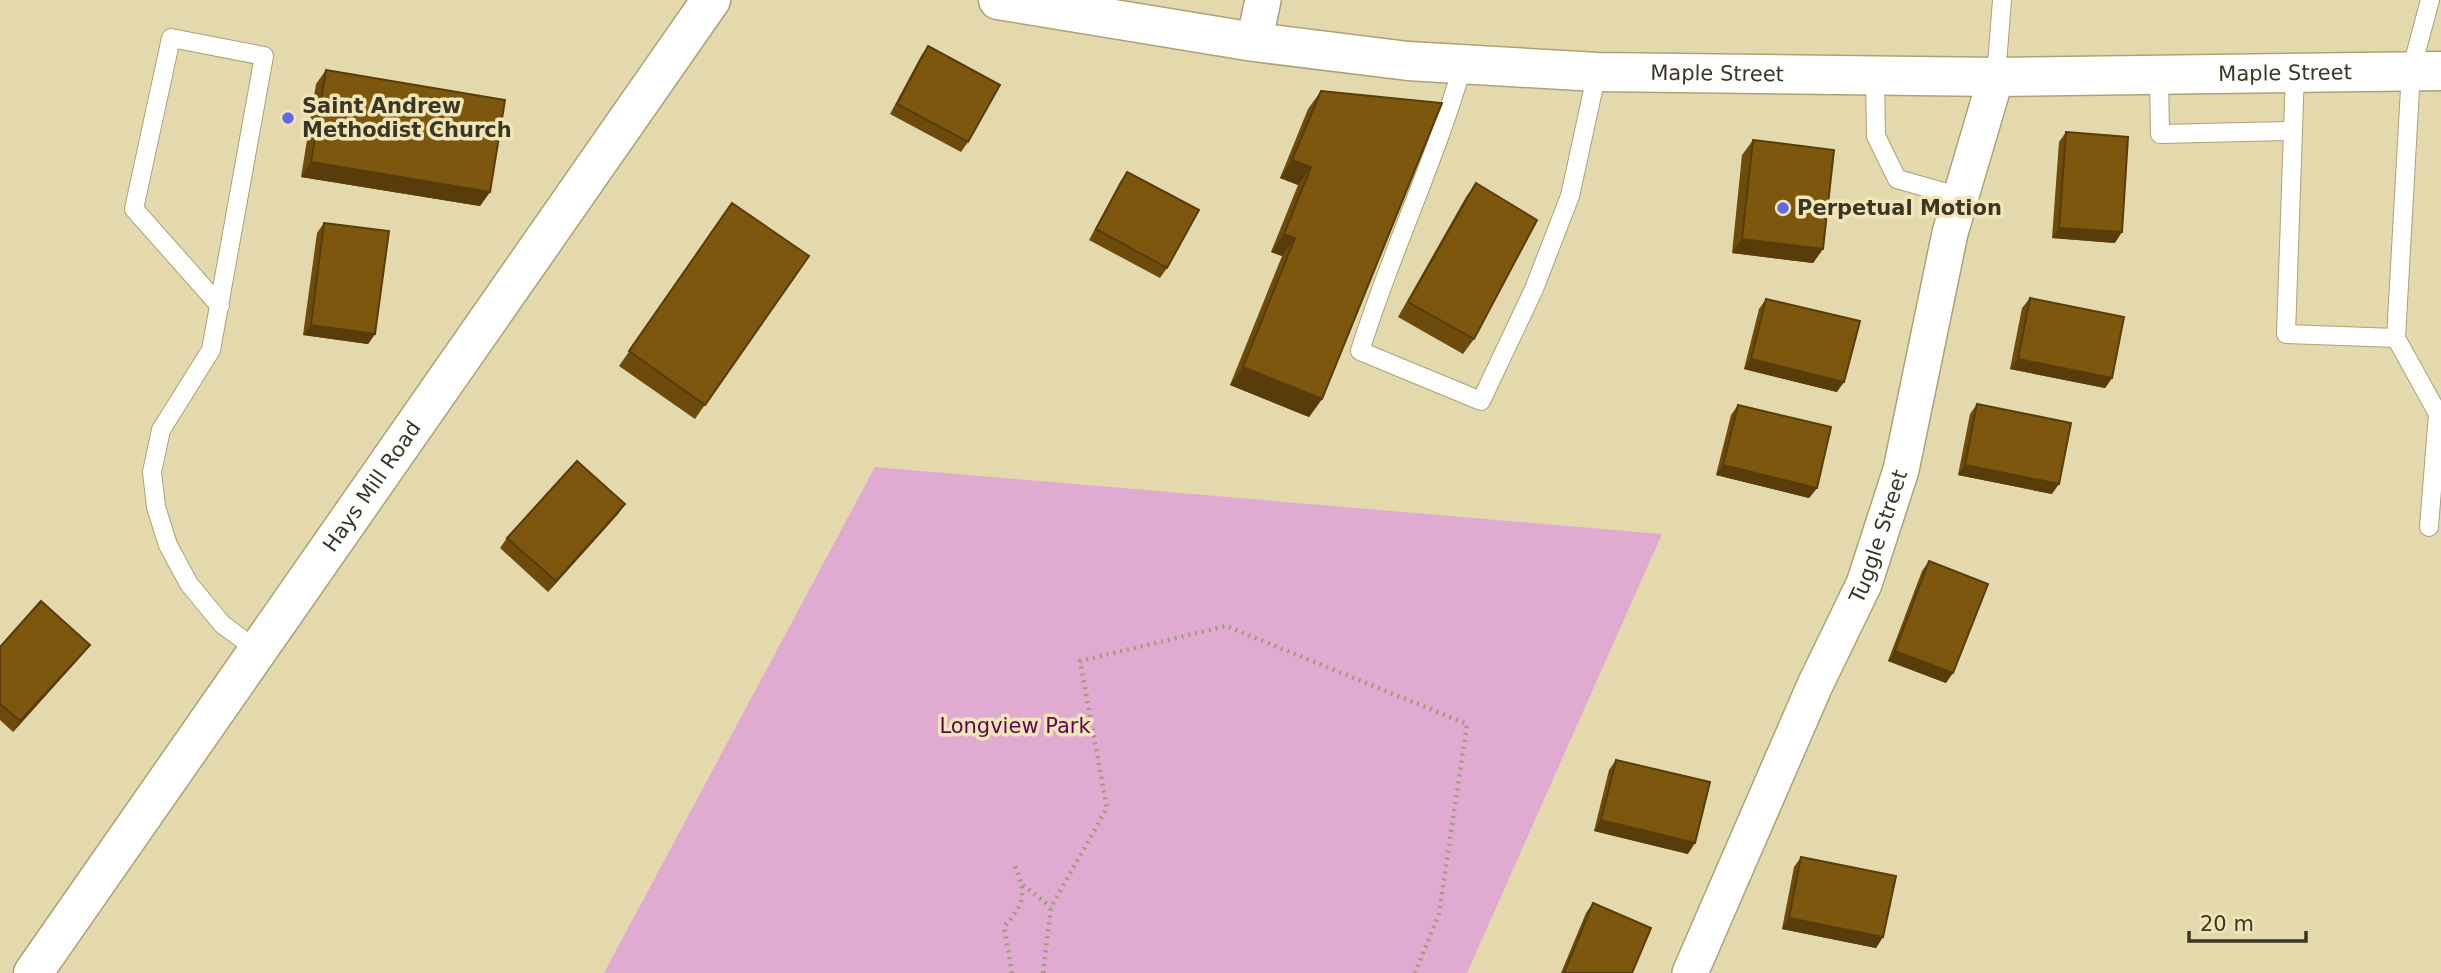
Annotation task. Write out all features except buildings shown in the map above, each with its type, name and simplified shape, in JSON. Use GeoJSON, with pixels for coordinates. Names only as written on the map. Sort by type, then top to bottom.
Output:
{"type":"FeatureCollection","features":[{"type":"Feature","properties":{"kind":"main road","name":"Hays Mill Road"},"geometry":{"type":"LineString","coordinates":[[33,973],[711,0]]}},
{"type":"Feature","properties":{"kind":"main road","name":"Maple Street"},"geometry":{"type":"LineString","coordinates":[[998,0],[1254,42],[1463,64],[1597,72],[1996,77],[2426,71]]}},
{"type":"Feature","properties":{"kind":"street"},"geometry":{"type":"LineString","coordinates":[[1254,42],[1264,0]]}},
{"type":"Feature","properties":{"kind":"street","name":"Tuggle Street"},"geometry":{"type":"LineString","coordinates":[[1690,973],[1815,685],[1864,584],[1900,470],[1961,197],[1996,77]]}},
{"type":"Feature","properties":{"kind":"lane"},"geometry":{"type":"LineString","coordinates":[[1996,77],[2002,0]]}},
{"type":"Feature","properties":{"kind":"lane"},"geometry":{"type":"LineString","coordinates":[[2429,527],[2438,414],[2396,338],[2426,71],[2430,0]]}},
{"type":"Feature","properties":{"kind":"lane"},"geometry":{"type":"LineString","coordinates":[[220,306],[134,209],[171,38],[264,56],[220,306],[211,350],[161,430],[152,472],[156,507],[168,545],[189,584],[222,624],[258,651]]}},
{"type":"Feature","properties":{"kind":"lane"},"geometry":{"type":"LineString","coordinates":[[1463,64],[1452,103],[1383,277],[1360,351],[1481,401],[1534,289],[1570,196],[1597,72]]}},
{"type":"Feature","properties":{"kind":"lane"},"geometry":{"type":"LineString","coordinates":[[2295,72],[2286,334],[2396,338]]}},
{"type":"Feature","properties":{"kind":"lane"},"geometry":{"type":"LineString","coordinates":[[2159,74],[2160,134],[2293,131]]}},
{"type":"Feature","properties":{"kind":"lane"},"geometry":{"type":"LineString","coordinates":[[1875,75],[1876,136],[1897,179],[1961,197]]}},
{"type":"Feature","properties":{"kind":"path"},"geometry":{"type":"LineString","coordinates":[[1042,973],[1051,907],[1107,808],[1080,661],[1226,626],[1468,724],[1439,914],[1415,973]]}},
{"type":"Feature","properties":{"kind":"path"},"geometry":{"type":"LineString","coordinates":[[1014,864],[1023,885],[1051,907]]}},
{"type":"Feature","properties":{"kind":"path"},"geometry":{"type":"LineString","coordinates":[[1012,973],[1004,927],[1020,908],[1023,885]]}},
{"type":"Feature","properties":{"kind":"green space","name":"Longview Park"},"geometry":{"type":"Polygon","coordinates":[[[875,467],[1662,534],[1467,973],[604,973],[875,467]]]}},
{"type":"Feature","properties":{"kind":"place","name":"Saint Andrew Methodist Church"},"geometry":{"type":"Point","coordinates":[288,118]}},
{"type":"Feature","properties":{"kind":"place","name":"Perpetual Motion"},"geometry":{"type":"Point","coordinates":[1783,208]}}]}
